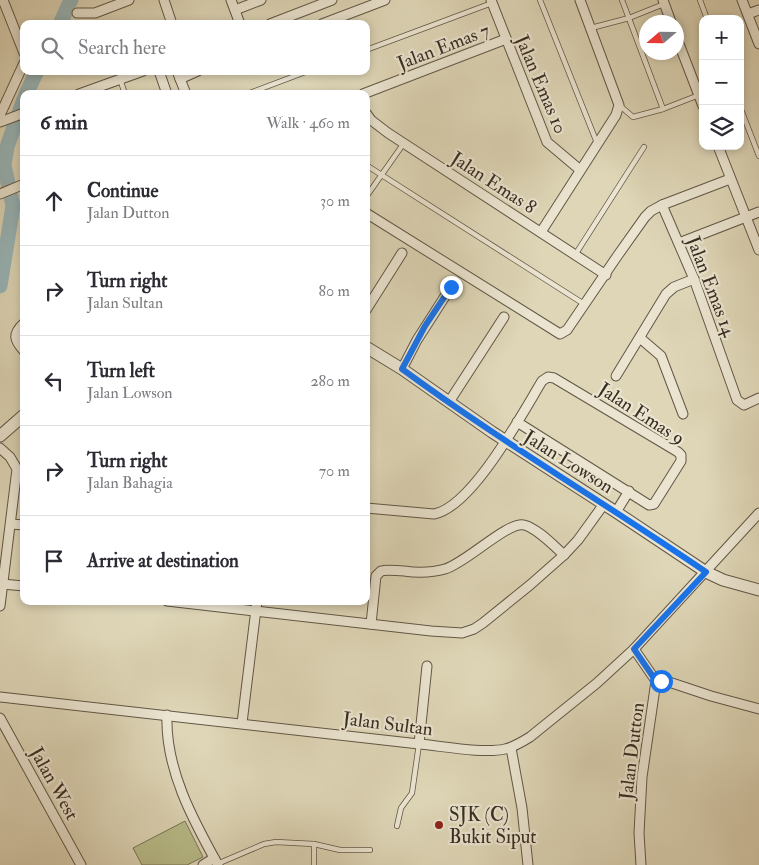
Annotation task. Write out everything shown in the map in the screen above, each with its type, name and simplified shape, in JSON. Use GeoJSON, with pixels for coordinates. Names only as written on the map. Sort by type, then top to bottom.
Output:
{"type":"FeatureCollection","features":[{"type":"Feature","properties":{"kind":"street"},"geometry":{"type":"LineString","coordinates":[[3,0],[20,43]]}},
{"type":"Feature","properties":{"kind":"street"},"geometry":{"type":"LineString","coordinates":[[77,13],[95,13],[129,0]]}},
{"type":"Feature","properties":{"kind":"street"},"geometry":{"type":"LineString","coordinates":[[164,0],[171,20]]}},
{"type":"Feature","properties":{"kind":"street"},"geometry":{"type":"LineString","coordinates":[[231,0],[239,20]]}},
{"type":"Feature","properties":{"kind":"street"},"geometry":{"type":"LineString","coordinates":[[235,10],[261,0]]}},
{"type":"Feature","properties":{"kind":"street"},"geometry":{"type":"LineString","coordinates":[[280,20],[332,0]]}},
{"type":"Feature","properties":{"kind":"street"},"geometry":{"type":"LineString","coordinates":[[332,20],[385,0]]}},
{"type":"Feature","properties":{"kind":"street"},"geometry":{"type":"LineString","coordinates":[[541,232],[616,114],[619,105],[580,0]]}},
{"type":"Feature","properties":{"kind":"street"},"geometry":{"type":"LineString","coordinates":[[742,0],[759,44]]}},
{"type":"Feature","properties":{"kind":"street","name":"Jalan Emas 10"},"geometry":{"type":"LineString","coordinates":[[491,2],[547,142],[579,170]]}},
{"type":"Feature","properties":{"kind":"street"},"geometry":{"type":"LineString","coordinates":[[664,2],[669,15]]}},
{"type":"Feature","properties":{"kind":"street"},"geometry":{"type":"LineString","coordinates":[[748,14],[759,10]]}},
{"type":"Feature","properties":{"kind":"street","name":"Jalan Emas 7"},"geometry":{"type":"LineString","coordinates":[[370,91],[506,39]]}},
{"type":"Feature","properties":{"kind":"street"},"geometry":{"type":"LineString","coordinates":[[684,57],[703,105]]}},
{"type":"Feature","properties":{"kind":"street"},"geometry":{"type":"LineString","coordinates":[[2,119],[20,73]]}},
{"type":"Feature","properties":{"kind":"street"},"geometry":{"type":"LineString","coordinates":[[91,90],[132,75]]}},
{"type":"Feature","properties":{"kind":"street"},"geometry":{"type":"LineString","coordinates":[[160,75],[166,90]]}},
{"type":"Feature","properties":{"kind":"street"},"geometry":{"type":"LineString","coordinates":[[178,75],[184,90]]}},
{"type":"Feature","properties":{"kind":"street"},"geometry":{"type":"LineString","coordinates":[[2,119],[20,114]]}},
{"type":"Feature","properties":{"kind":"street","name":"Jalan Emas 8"},"geometry":{"type":"LineString","coordinates":[[370,117],[377,125],[606,275]]}},
{"type":"Feature","properties":{"kind":"street"},"geometry":{"type":"LineString","coordinates":[[719,150],[759,250]]}},
{"type":"Feature","properties":{"kind":"street"},"geometry":{"type":"LineString","coordinates":[[370,215],[560,334],[567,330],[651,211],[662,205],[730,180]]}},
{"type":"Feature","properties":{"kind":"street"},"geometry":{"type":"LineString","coordinates":[[1,193],[20,186]]}},
{"type":"Feature","properties":{"kind":"street","name":"Jalan Emas 14"},"geometry":{"type":"LineString","coordinates":[[662,205],[694,278],[738,400],[744,405],[759,398]]}},
{"type":"Feature","properties":{"kind":"street"},"geometry":{"type":"LineString","coordinates":[[679,243],[759,212]]}},
{"type":"Feature","properties":{"kind":"street"},"geometry":{"type":"LineString","coordinates":[[370,304],[402,253]]}},
{"type":"Feature","properties":{"kind":"street"},"geometry":{"type":"LineString","coordinates":[[616,376],[666,294],[674,287],[694,278]]}},
{"type":"Feature","properties":{"kind":"street"},"geometry":{"type":"LineString","coordinates":[[402,369],[421,333],[451,287]]}},
{"type":"Feature","properties":{"kind":"street"},"geometry":{"type":"LineString","coordinates":[[449,402],[504,317]]}},
{"type":"Feature","properties":{"kind":"street"},"geometry":{"type":"LineString","coordinates":[[20,327],[15,335],[20,346]]}},
{"type":"Feature","properties":{"kind":"street"},"geometry":{"type":"LineString","coordinates":[[640,338],[661,356],[683,414]]}},
{"type":"Feature","properties":{"kind":"street","name":"Jalan Lowson"},"geometry":{"type":"LineString","coordinates":[[370,349],[402,369],[505,441],[706,572],[723,580],[759,590]]}},
{"type":"Feature","properties":{"kind":"street","name":"Jalan Emas 9"},"geometry":{"type":"LineString","coordinates":[[370,508],[434,514],[444,511],[462,497],[480,477],[542,381],[548,377],[554,378],[681,455],[682,461],[654,504],[649,505],[517,422]]}},
{"type":"Feature","properties":{"kind":"street"},"geometry":{"type":"LineString","coordinates":[[0,436],[20,418]]}},
{"type":"Feature","properties":{"kind":"street"},"geometry":{"type":"LineString","coordinates":[[0,448],[20,470],[0,606]]}},
{"type":"Feature","properties":{"kind":"street"},"geometry":{"type":"LineString","coordinates":[[616,512],[628,491]]}},
{"type":"Feature","properties":{"kind":"street"},"geometry":{"type":"LineString","coordinates":[[239,605],[257,606],[371,624],[455,633],[468,632],[530,585],[564,555],[578,540],[604,504]]}},
{"type":"Feature","properties":{"kind":"street","name":"Jalan Sultan"},"geometry":{"type":"LineString","coordinates":[[0,698],[242,723],[419,744],[489,750],[512,748],[553,719],[597,683],[634,649],[759,513]]}},
{"type":"Feature","properties":{"kind":"street"},"geometry":{"type":"LineString","coordinates":[[11,524],[20,525]]}},
{"type":"Feature","properties":{"kind":"street"},"geometry":{"type":"LineString","coordinates":[[371,624],[376,576],[381,571],[429,572],[447,569],[463,561],[498,536],[518,525],[527,526],[564,555]]}},
{"type":"Feature","properties":{"kind":"street"},"geometry":{"type":"LineString","coordinates":[[2,584],[20,586]]}},
{"type":"Feature","properties":{"kind":"street"},"geometry":{"type":"LineString","coordinates":[[242,723],[257,606]]}},
{"type":"Feature","properties":{"kind":"street","name":"Jalan Dutton"},"geometry":{"type":"LineString","coordinates":[[634,649],[656,681],[642,778],[638,833],[641,865]]}},
{"type":"Feature","properties":{"kind":"street"},"geometry":{"type":"LineString","coordinates":[[419,744],[427,666]]}},
{"type":"Feature","properties":{"kind":"street"},"geometry":{"type":"LineString","coordinates":[[656,681],[669,682],[711,696],[759,708]]}},
{"type":"Feature","properties":{"kind":"street"},"geometry":{"type":"LineString","coordinates":[[167,715],[168,739],[178,782],[193,820],[216,862],[203,865]]}},
{"type":"Feature","properties":{"kind":"street","name":"Jalan West"},"geometry":{"type":"LineString","coordinates":[[0,718],[81,865]]}},
{"type":"Feature","properties":{"kind":"street"},"geometry":{"type":"LineString","coordinates":[[512,748],[522,808],[528,865]]}},
{"type":"Feature","properties":{"kind":"lane"},"geometry":{"type":"LineString","coordinates":[[540,0],[597,143]]}},
{"type":"Feature","properties":{"kind":"lane"},"geometry":{"type":"LineString","coordinates":[[622,0],[663,108]]}},
{"type":"Feature","properties":{"kind":"lane"},"geometry":{"type":"LineString","coordinates":[[700,0],[706,15]]}},
{"type":"Feature","properties":{"kind":"lane"},"geometry":{"type":"LineString","coordinates":[[370,48],[491,2]]}},
{"type":"Feature","properties":{"kind":"lane"},"geometry":{"type":"LineString","coordinates":[[591,28],[629,18],[664,2]]}},
{"type":"Feature","properties":{"kind":"lane"},"geometry":{"type":"LineString","coordinates":[[258,90],[297,75]]}},
{"type":"Feature","properties":{"kind":"lane"},"geometry":{"type":"LineString","coordinates":[[120,79],[124,90]]}},
{"type":"Feature","properties":{"kind":"lane"},"geometry":{"type":"LineString","coordinates":[[619,105],[633,117],[698,95]]}},
{"type":"Feature","properties":{"kind":"lane"},"geometry":{"type":"LineString","coordinates":[[744,117],[759,156]]}},
{"type":"Feature","properties":{"kind":"lane"},"geometry":{"type":"LineString","coordinates":[[370,192],[404,143]]}},
{"type":"Feature","properties":{"kind":"lane"},"geometry":{"type":"LineString","coordinates":[[576,255],[644,147]]}},
{"type":"Feature","properties":{"kind":"lane"},"geometry":{"type":"LineString","coordinates":[[370,168],[585,305]]}},
{"type":"Feature","properties":{"kind":"lane"},"geometry":{"type":"LineString","coordinates":[[397,826],[401,808],[412,793],[419,744]]}},
{"type":"Feature","properties":{"kind":"lane"},"geometry":{"type":"LineString","coordinates":[[216,862],[270,842],[314,844],[340,850],[370,850]]}},
{"type":"Feature","properties":{"kind":"lane"},"geometry":{"type":"LineString","coordinates":[[314,844],[314,865]]}},
{"type":"Feature","properties":{"kind":"green space"},"geometry":{"type":"Polygon","coordinates":[[[185,821],[203,857],[187,865],[142,865],[133,848],[185,821]]]}},
{"type":"Feature","properties":{"kind":"waterway"},"geometry":{"type":"LineString","coordinates":[[62,20],[71,0]]}},
{"type":"Feature","properties":{"kind":"waterway"},"geometry":{"type":"LineString","coordinates":[[28,90],[35,75]]}},
{"type":"Feature","properties":{"kind":"waterway"},"geometry":{"type":"LineString","coordinates":[[0,286],[13,206],[4,165],[7,147],[20,110]]}},
{"type":"Feature","properties":{"kind":"place","name":"SJK (C) Bukit Siput"},"geometry":{"type":"Point","coordinates":[439,825]}},
{"type":"Feature","properties":{"kind":"route"},"geometry":{"type":"LineString","coordinates":[[451,287],[425,326],[402,369],[473,420],[706,572],[634,649],[656,681],[661,681]]}}]}
